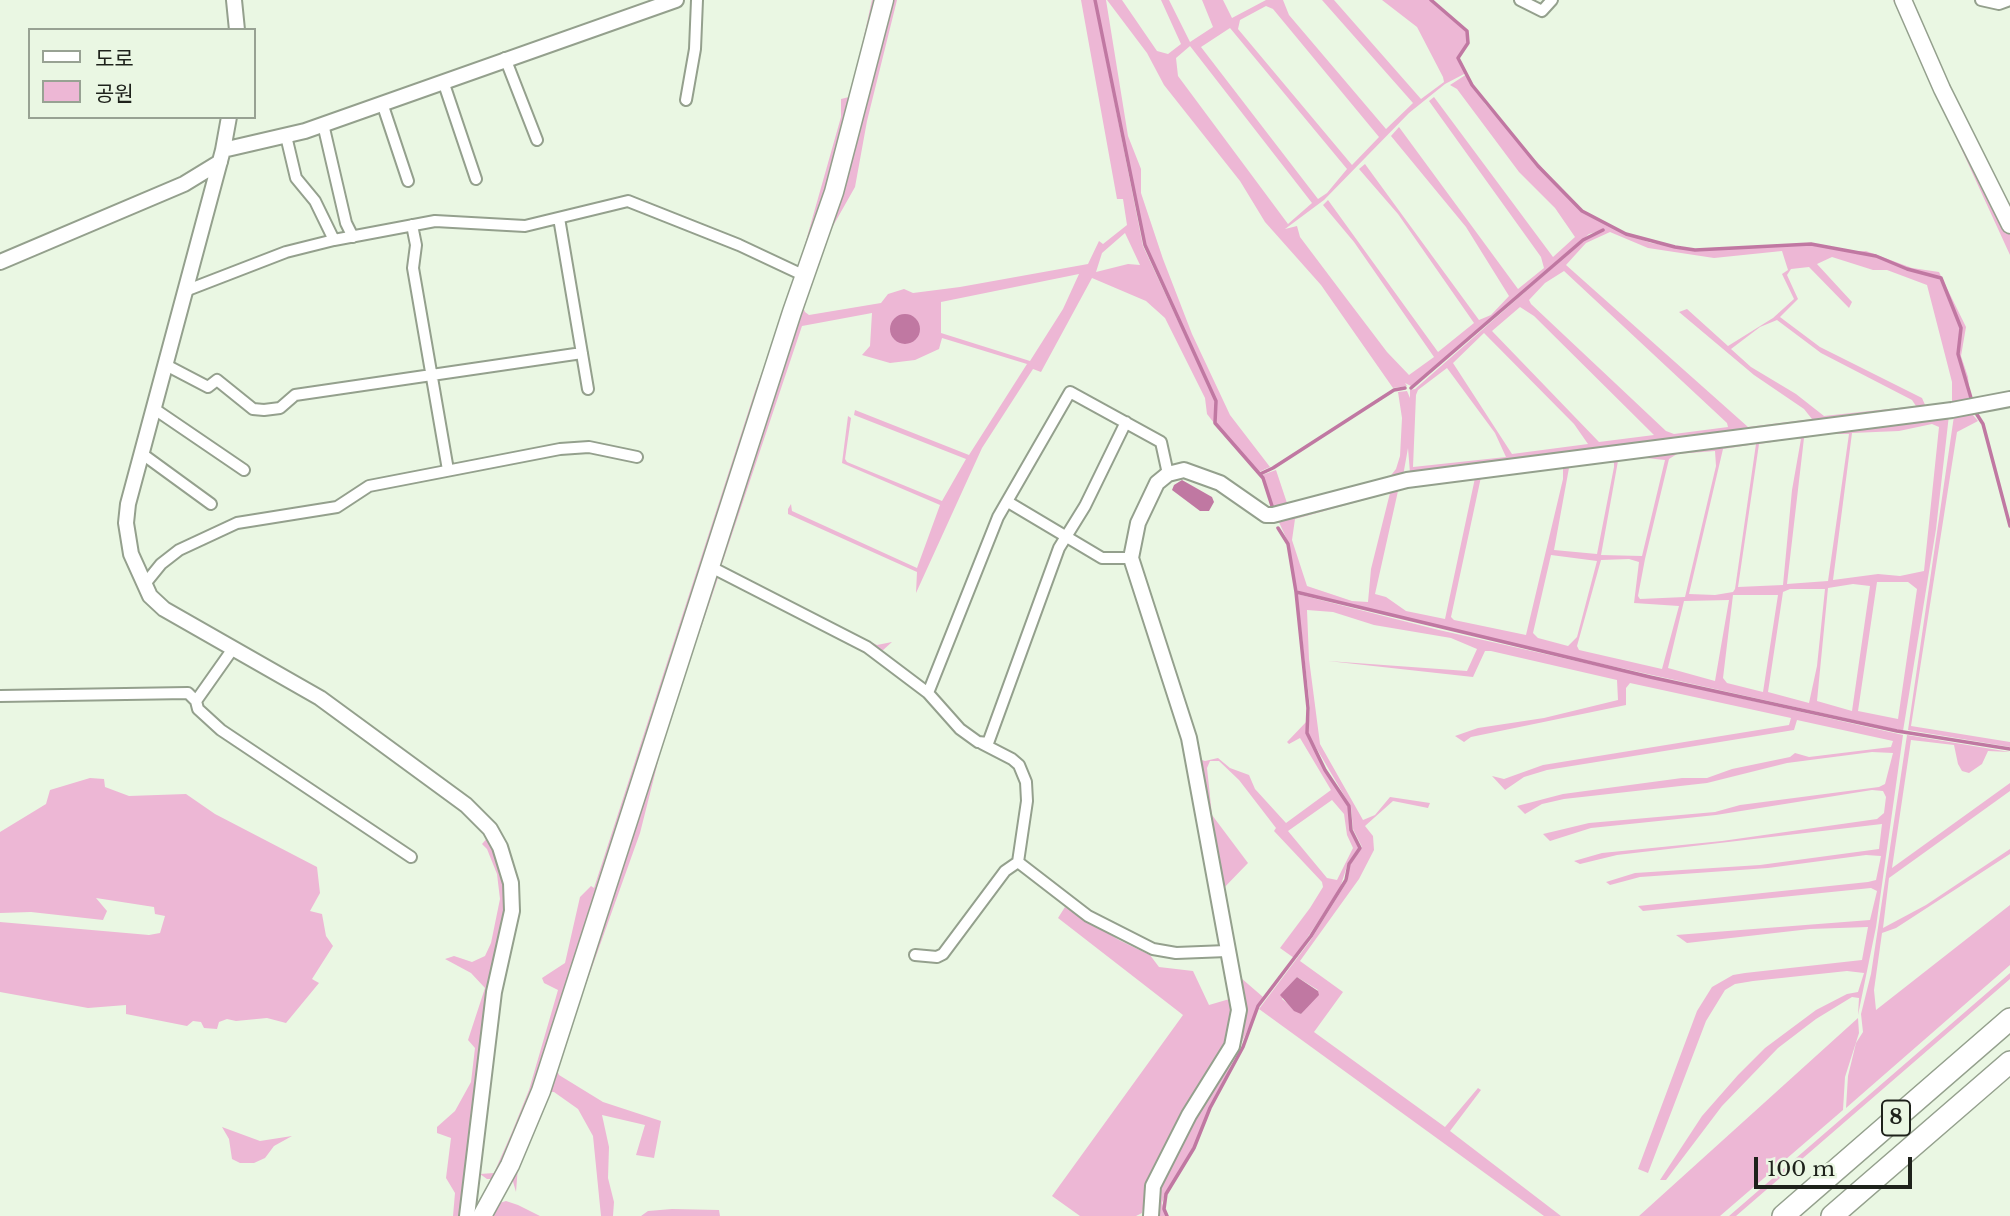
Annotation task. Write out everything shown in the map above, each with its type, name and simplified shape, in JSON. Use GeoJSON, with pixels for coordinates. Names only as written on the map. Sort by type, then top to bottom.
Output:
{"type":"FeatureCollection","features":[{"type":"Feature","properties":{"kind":"highway","name":"8"},"geometry":{"type":"LineString","coordinates":[[1783,1216],[2010,1019]]}},
{"type":"Feature","properties":{"kind":"highway","name":"8"},"geometry":{"type":"LineString","coordinates":[[1832,1216],[2010,1062]]}},
{"type":"Feature","properties":{"kind":"main road"},"geometry":{"type":"LineString","coordinates":[[482,1216],[510,1165],[541,1091],[834,192],[884,0]]}},
{"type":"Feature","properties":{"kind":"main road"},"geometry":{"type":"LineString","coordinates":[[1903,0],[1942,89],[2010,225]]}},
{"type":"Feature","properties":{"kind":"street"},"geometry":{"type":"LineString","coordinates":[[233,0],[237,28]]}},
{"type":"Feature","properties":{"kind":"street"},"geometry":{"type":"LineString","coordinates":[[0,262],[184,184],[222,156],[323,124],[676,0]]}},
{"type":"Feature","properties":{"kind":"street"},"geometry":{"type":"LineString","coordinates":[[686,100],[695,49],[697,0]]}},
{"type":"Feature","properties":{"kind":"street"},"geometry":{"type":"LineString","coordinates":[[1520,0],[1542,11],[1552,0]]}},
{"type":"Feature","properties":{"kind":"street"},"geometry":{"type":"LineString","coordinates":[[1981,0],[1999,4],[2010,0]]}},
{"type":"Feature","properties":{"kind":"street"},"geometry":{"type":"LineString","coordinates":[[505,58],[537,140]]}},
{"type":"Feature","properties":{"kind":"street"},"geometry":{"type":"LineString","coordinates":[[443,81],[476,179]]}},
{"type":"Feature","properties":{"kind":"street"},"geometry":{"type":"LineString","coordinates":[[382,103],[408,181]]}},
{"type":"Feature","properties":{"kind":"street"},"geometry":{"type":"LineString","coordinates":[[229,119],[222,156],[128,504],[126,523],[131,554],[144,586],[164,610],[320,698],[473,810],[491,829],[500,847],[511,883],[512,911],[488,1033],[467,1216]]}},
{"type":"Feature","properties":{"kind":"street"},"geometry":{"type":"LineString","coordinates":[[323,124],[346,223],[353,237]]}},
{"type":"Feature","properties":{"kind":"street"},"geometry":{"type":"LineString","coordinates":[[286,136],[296,178],[315,201],[334,240]]}},
{"type":"Feature","properties":{"kind":"street"},"geometry":{"type":"LineString","coordinates":[[185,291],[286,252],[334,240],[412,225],[456,220],[525,226],[628,201],[739,245],[805,275]]}},
{"type":"Feature","properties":{"kind":"street"},"geometry":{"type":"LineString","coordinates":[[559,218],[588,389]]}},
{"type":"Feature","properties":{"kind":"street"},"geometry":{"type":"LineString","coordinates":[[412,225],[416,245],[413,268],[448,470]]}},
{"type":"Feature","properties":{"kind":"street"},"geometry":{"type":"LineString","coordinates":[[164,364],[208,387],[217,380],[253,408],[264,410],[280,408],[295,395],[582,353]]}},
{"type":"Feature","properties":{"kind":"street"},"geometry":{"type":"LineString","coordinates":[[928,693],[998,517],[1070,392],[1161,442],[1168,474]]}},
{"type":"Feature","properties":{"kind":"street"},"geometry":{"type":"LineString","coordinates":[[1151,1216],[1150,1198],[1156,1180],[1189,1115],[1223,1064],[1236,1038],[1238,1002],[1189,738],[1131,558],[1148,498],[1168,474],[1184,471],[1211,480],[1239,494],[1266,515],[1273,515],[1406,480],[1952,410],[2010,399]]}},
{"type":"Feature","properties":{"kind":"street"},"geometry":{"type":"LineString","coordinates":[[153,408],[244,470]]}},
{"type":"Feature","properties":{"kind":"street"},"geometry":{"type":"LineString","coordinates":[[978,742],[988,743],[995,732],[1067,535],[1085,506],[1126,422]]}},
{"type":"Feature","properties":{"kind":"street"},"geometry":{"type":"LineString","coordinates":[[144,586],[161,564],[179,550],[237,523],[337,507],[369,486],[559,449],[589,447],[637,457]]}},
{"type":"Feature","properties":{"kind":"street"},"geometry":{"type":"LineString","coordinates":[[141,453],[211,504]]}},
{"type":"Feature","properties":{"kind":"street"},"geometry":{"type":"LineString","coordinates":[[1008,502],[1102,558],[1131,558]]}},
{"type":"Feature","properties":{"kind":"street"},"geometry":{"type":"LineString","coordinates":[[711,567],[867,647],[928,693],[960,729],[1019,765],[1026,782],[1018,862],[1005,871],[943,954],[937,957],[915,955]]}},
{"type":"Feature","properties":{"kind":"street"},"geometry":{"type":"LineString","coordinates":[[196,701],[232,650]]}},
{"type":"Feature","properties":{"kind":"street"},"geometry":{"type":"LineString","coordinates":[[0,695],[173,691],[188,693],[196,701],[198,709],[221,730],[411,858]]}},
{"type":"Feature","properties":{"kind":"street"},"geometry":{"type":"LineString","coordinates":[[1018,862],[1088,916],[1153,949],[1176,953],[1227,951]]}},
{"type":"Feature","properties":{"kind":"green space"},"geometry":{"type":"Polygon","coordinates":[[[872,0],[879,0],[842,144],[798,269],[841,117],[841,99],[849,97],[852,90],[872,0]]]}},
{"type":"Feature","properties":{"kind":"green space"},"geometry":{"type":"Polygon","coordinates":[[[890,0],[897,0],[867,121],[855,187],[829,233],[803,307],[809,315],[881,303],[888,294],[904,289],[913,293],[960,287],[1088,264],[1099,241],[1103,244],[1127,225],[1123,199],[1117,199],[1081,0],[1094,0],[1143,246],[1215,401],[1214,423],[1207,414],[1205,398],[1165,318],[1146,301],[1092,278],[1041,372],[1033,369],[982,448],[916,593],[917,572],[788,514],[788,509],[791,504],[792,511],[917,568],[940,505],[842,463],[848,416],[851,418],[845,459],[847,462],[942,501],[966,459],[854,415],[855,410],[969,455],[1027,364],[942,338],[939,349],[915,360],[890,363],[862,355],[870,346],[872,313],[802,326],[721,567],[877,645],[892,642],[882,651],[713,566],[890,0]],[[1125,233],[1102,253],[1096,272],[1128,264],[1140,265],[1125,233]],[[1079,274],[941,302],[941,333],[1030,361],[1063,309],[1079,274]]]}},
{"type":"Feature","properties":{"kind":"green space"},"geometry":{"type":"Polygon","coordinates":[[[1096,0],[1106,0],[1128,136],[1141,169],[1141,193],[1163,259],[1192,334],[1230,415],[1270,467],[1259,472],[1216,423],[1217,401],[1145,245],[1096,0]]]}},
{"type":"Feature","properties":{"kind":"green space"},"geometry":{"type":"Polygon","coordinates":[[[1107,0],[1122,0],[1157,51],[1168,54],[1181,44],[1161,0],[1169,0],[1190,42],[1213,27],[1202,0],[1223,0],[1232,18],[1266,0],[1283,0],[1289,15],[1386,129],[1413,103],[1322,0],[1334,0],[1421,99],[1444,82],[1443,77],[1417,27],[1382,0],[1430,0],[1467,31],[1468,43],[1457,57],[1466,73],[1445,84],[1409,113],[1324,200],[1285,229],[1297,226],[1300,237],[1387,352],[1409,375],[1434,357],[1354,242],[1323,205],[1328,200],[1438,352],[1474,323],[1398,214],[1359,169],[1365,164],[1479,320],[1491,315],[1509,296],[1466,227],[1391,136],[1399,127],[1518,289],[1544,268],[1541,257],[1429,101],[1434,97],[1553,257],[1575,237],[1555,208],[1519,172],[1457,89],[1450,85],[1467,74],[1485,104],[1581,211],[1626,234],[1651,243],[1695,250],[1788,244],[1828,246],[1847,252],[1866,251],[1912,268],[1939,272],[1966,327],[1961,356],[1968,377],[1970,398],[2010,396],[1928,407],[1952,401],[1952,382],[1927,285],[1887,270],[1873,270],[1832,257],[1817,264],[1852,302],[1849,308],[1809,267],[1791,269],[1787,275],[1798,299],[1780,317],[1820,347],[1922,398],[1926,407],[1410,473],[1408,448],[1403,476],[1274,509],[1262,475],[1276,470],[1287,503],[1388,479],[1396,469],[1400,456],[1402,418],[1398,392],[1407,391],[1410,398],[1410,390],[1415,389],[1584,240],[1603,230],[1589,234],[1413,387],[1405,383],[1407,386],[1393,388],[1321,285],[1265,222],[1240,181],[1164,85],[1147,53],[1107,0]],[[1266,6],[1240,20],[1238,29],[1352,165],[1379,137],[1273,9],[1266,6]],[[1230,28],[1201,47],[1318,199],[1327,193],[1347,169],[1230,28]],[[1190,46],[1176,58],[1178,76],[1288,224],[1312,203],[1190,46]],[[1610,232],[1586,243],[1566,265],[1748,427],[1812,419],[1804,409],[1754,375],[1679,312],[1687,309],[1728,346],[1773,318],[1794,299],[1782,274],[1788,270],[1782,251],[1714,258],[1648,248],[1610,232]],[[1564,271],[1545,283],[1529,300],[1666,431],[1674,434],[1728,427],[1727,423],[1564,271]],[[1520,307],[1492,331],[1599,442],[1654,435],[1534,316],[1520,307]],[[1777,320],[1760,327],[1731,349],[1751,367],[1796,394],[1824,416],[1916,406],[1912,400],[1821,353],[1777,320]],[[1484,333],[1453,363],[1512,454],[1588,444],[1574,424],[1484,333]],[[1447,368],[1418,390],[1416,395],[1413,467],[1506,457],[1495,433],[1447,368]]]}},
{"type":"Feature","properties":{"kind":"green space"},"geometry":{"type":"Polygon","coordinates":[[[1893,0],[1898,0],[2010,233],[2010,255],[1893,0]]]}},
{"type":"Feature","properties":{"kind":"green space"},"geometry":{"type":"Polygon","coordinates":[[[783,315],[543,1064],[497,1179],[487,1179],[480,1174],[494,1173],[512,1132],[529,1090],[558,990],[544,983],[542,978],[565,963],[580,897],[591,886],[594,888],[755,391],[783,315]]]}},
{"type":"Feature","properties":{"kind":"green space"},"geometry":{"type":"Polygon","coordinates":[[[1976,412],[1973,415],[1978,421],[1957,432],[1911,726],[2010,742],[2010,747],[1908,730],[1954,416],[1976,412]]]}},
{"type":"Feature","properties":{"kind":"green space"},"geometry":{"type":"Polygon","coordinates":[[[1949,415],[1936,529],[1903,731],[1428,625],[1296,591],[1289,544],[1277,518],[1408,481],[1949,415]],[[1932,424],[1899,431],[1852,433],[1833,580],[1878,574],[1900,576],[1924,571],[1939,427],[1932,424]],[[1849,434],[1804,438],[1787,584],[1828,581],[1849,434]],[[1798,438],[1759,444],[1738,587],[1783,585],[1792,490],[1801,439],[1798,438]],[[1756,444],[1723,449],[1689,594],[1715,595],[1733,592],[1735,589],[1756,444]],[[1715,451],[1677,454],[1669,459],[1638,596],[1640,599],[1685,597],[1716,466],[1715,451]],[[1646,458],[1618,461],[1601,555],[1642,556],[1665,460],[1646,458]],[[1610,461],[1576,464],[1569,468],[1554,550],[1597,554],[1614,463],[1610,461]],[[1563,469],[1481,477],[1451,617],[1454,620],[1526,635],[1563,479],[1563,469]],[[1475,478],[1417,485],[1398,491],[1375,594],[1386,597],[1406,611],[1445,619],[1475,478]],[[1390,493],[1295,519],[1292,540],[1307,586],[1352,601],[1368,602],[1371,569],[1390,493]],[[1551,555],[1533,633],[1538,638],[1568,646],[1577,637],[1597,561],[1551,555]],[[1629,559],[1601,560],[1577,646],[1579,650],[1662,669],[1679,606],[1634,603],[1639,562],[1629,559]],[[1877,582],[1858,711],[1898,719],[1917,589],[1908,582],[1877,582]],[[1853,584],[1828,588],[1817,701],[1852,711],[1870,586],[1853,584]],[[1790,589],[1783,592],[1768,692],[1809,703],[1817,666],[1825,589],[1790,589]],[[1733,595],[1723,678],[1727,683],[1763,692],[1778,595],[1733,595]],[[1729,600],[1684,601],[1668,668],[1715,681],[1729,600]]]}},
{"type":"Feature","properties":{"kind":"green space"},"geometry":{"type":"Polygon","coordinates":[[[715,572],[719,575],[665,734],[640,833],[556,1068],[559,1075],[603,1102],[661,1121],[654,1158],[636,1155],[645,1125],[602,1115],[609,1147],[608,1178],[614,1202],[613,1216],[601,1216],[593,1136],[578,1109],[554,1092],[550,1092],[518,1166],[516,1192],[512,1178],[715,572]]]}},
{"type":"Feature","properties":{"kind":"green space"},"geometry":{"type":"Polygon","coordinates":[[[1297,594],[1439,630],[1903,735],[1876,927],[1858,1015],[1859,998],[1852,997],[1816,1019],[1778,1048],[1722,1106],[1666,1180],[1660,1180],[1702,1116],[1738,1075],[1765,1048],[1816,1010],[1847,994],[1858,992],[1864,973],[1847,971],[1753,981],[1735,984],[1725,990],[1706,1021],[1648,1173],[1638,1169],[1697,1011],[1712,987],[1733,975],[1862,960],[1868,927],[1810,929],[1687,943],[1676,935],[1870,920],[1877,891],[1871,888],[1643,911],[1638,906],[1868,882],[1876,880],[1881,856],[1866,855],[1768,868],[1640,877],[1610,885],[1606,882],[1635,873],[1760,865],[1879,849],[1882,824],[1617,855],[1580,864],[1574,861],[1602,853],[1722,841],[1877,819],[1884,813],[1886,797],[1883,791],[1872,790],[1716,815],[1591,828],[1550,841],[1543,834],[1589,823],[1715,812],[1740,805],[1879,787],[1885,784],[1893,753],[1872,752],[1787,763],[1707,783],[1564,799],[1542,804],[1525,814],[1517,806],[1563,794],[1682,778],[1707,778],[1732,769],[1790,757],[1795,753],[1809,757],[1891,747],[1893,741],[1797,720],[1794,730],[1547,770],[1524,777],[1505,790],[1492,776],[1504,779],[1543,765],[1789,725],[1791,718],[1630,683],[1626,688],[1626,705],[1471,737],[1464,742],[1455,736],[1478,728],[1544,718],[1618,700],[1617,680],[1491,651],[1485,651],[1473,677],[1328,661],[1467,671],[1477,649],[1451,638],[1374,625],[1333,612],[1307,610],[1309,659],[1320,744],[1363,820],[1375,815],[1390,797],[1430,803],[1428,808],[1393,801],[1365,826],[1373,836],[1374,850],[1359,879],[1300,961],[1343,992],[1314,1032],[1445,1127],[1478,1088],[1481,1090],[1450,1131],[1561,1216],[1544,1216],[1259,1009],[1310,941],[1348,880],[1348,868],[1362,847],[1353,829],[1351,807],[1308,734],[1310,707],[1297,594]],[[1297,977],[1282,999],[1301,1014],[1318,990],[1297,977]]]}},
{"type":"Feature","properties":{"kind":"green space"},"geometry":{"type":"Polygon","coordinates":[[[1308,720],[1306,733],[1309,741],[1348,807],[1350,830],[1359,848],[1348,863],[1340,888],[1294,958],[1280,948],[1310,908],[1323,887],[1322,882],[1274,831],[1276,828],[1239,780],[1219,761],[1210,761],[1207,768],[1212,815],[1248,863],[1219,893],[1196,758],[1205,761],[1218,758],[1230,768],[1249,775],[1255,789],[1286,823],[1331,790],[1300,738],[1289,744],[1287,742],[1308,720]],[[1332,800],[1288,831],[1327,878],[1337,880],[1353,848],[1347,835],[1344,814],[1332,800]]]}},
{"type":"Feature","properties":{"kind":"green space"},"geometry":{"type":"Polygon","coordinates":[[[1907,735],[2010,752],[1988,751],[1982,764],[1969,773],[1962,771],[1958,764],[1954,745],[1911,740],[1892,868],[2010,783],[2010,791],[1889,878],[1883,928],[1926,905],[2010,849],[2010,854],[1896,928],[1882,933],[1874,990],[1876,1010],[2010,905],[2010,965],[1846,1108],[1848,1076],[1856,1043],[1863,1032],[1861,1014],[1871,974],[1907,735]]]}},
{"type":"Feature","properties":{"kind":"green space"},"geometry":{"type":"Polygon","coordinates":[[[90,778],[104,779],[105,787],[129,796],[186,794],[215,814],[317,867],[320,893],[310,911],[322,914],[326,936],[333,946],[312,979],[319,983],[286,1023],[267,1018],[236,1021],[227,1019],[219,1022],[217,1029],[204,1028],[201,1022],[193,1021],[187,1026],[126,1014],[126,1005],[88,1008],[0,992],[0,922],[149,935],[160,933],[165,916],[155,914],[154,907],[96,898],[107,911],[103,920],[31,912],[0,913],[0,832],[46,804],[50,790],[90,778]]]}},
{"type":"Feature","properties":{"kind":"green space"},"geometry":{"type":"Polygon","coordinates":[[[489,836],[503,866],[506,900],[488,994],[459,1216],[453,1216],[455,1193],[446,1178],[451,1138],[437,1133],[437,1127],[455,1111],[471,1082],[475,1048],[468,1040],[485,988],[471,973],[445,959],[454,956],[472,962],[485,956],[491,943],[500,899],[497,874],[487,849],[482,844],[489,836]]]}},
{"type":"Feature","properties":{"kind":"green space"},"geometry":{"type":"Polygon","coordinates":[[[1065,907],[1119,940],[1150,955],[1159,967],[1193,971],[1209,1005],[1233,998],[1235,1009],[1227,1042],[1170,1134],[1148,1184],[1142,1213],[1136,1216],[1080,1216],[1052,1196],[1183,1015],[1058,918],[1065,907]]]}},
{"type":"Feature","properties":{"kind":"green space"},"geometry":{"type":"Polygon","coordinates":[[[1233,971],[1263,997],[1193,1147],[1165,1194],[1162,1203],[1166,1216],[1153,1216],[1153,1195],[1232,1049],[1233,971]]]}},
{"type":"Feature","properties":{"kind":"green space"},"geometry":{"type":"Polygon","coordinates":[[[2010,973],[2010,979],[1839,1127],[1736,1216],[1729,1216],[2010,973]]]}},
{"type":"Feature","properties":{"kind":"green space"},"geometry":{"type":"Polygon","coordinates":[[[1858,1018],[1859,1033],[1845,1077],[1843,1110],[1720,1216],[1639,1216],[1858,1018]]]}},
{"type":"Feature","properties":{"kind":"green space"},"geometry":{"type":"Polygon","coordinates":[[[222,1127],[260,1141],[292,1136],[274,1146],[265,1158],[254,1163],[240,1163],[232,1159],[229,1139],[222,1127]]]}},
{"type":"Feature","properties":{"kind":"green space"},"geometry":{"type":"Polygon","coordinates":[[[506,1201],[540,1216],[486,1216],[496,1204],[506,1201]]]}},
{"type":"Feature","properties":{"kind":"green space"},"geometry":{"type":"Polygon","coordinates":[[[719,1210],[720,1216],[641,1216],[648,1211],[719,1210]]]}},
{"type":"Feature","properties":{"kind":"shaded area"},"geometry":{"type":"Polygon","coordinates":[[[905,314],[916,318],[920,329],[916,340],[905,344],[894,340],[890,329],[894,318],[905,314]]]}},
{"type":"Feature","properties":{"kind":"shaded area"},"geometry":{"type":"Polygon","coordinates":[[[1182,480],[1212,497],[1214,502],[1209,511],[1200,511],[1172,490],[1174,485],[1182,480]]]}},
{"type":"Feature","properties":{"kind":"shaded area"},"geometry":{"type":"Polygon","coordinates":[[[1297,977],[1318,991],[1319,995],[1301,1014],[1294,1011],[1280,995],[1297,977]]]}},
{"type":"Feature","properties":{"kind":"waterway"},"geometry":{"type":"LineString","coordinates":[[1095,0],[1145,245],[1216,401],[1215,423],[1263,478],[1273,509]]}},
{"type":"Feature","properties":{"kind":"waterway"},"geometry":{"type":"LineString","coordinates":[[1431,0],[1467,31],[1468,43],[1458,58],[1472,85],[1538,166],[1582,211],[1626,234],[1675,247],[1695,250],[1811,244],[1876,256],[1907,269],[1941,278],[1961,328],[1958,354],[1971,398]]}},
{"type":"Feature","properties":{"kind":"waterway"},"geometry":{"type":"LineString","coordinates":[[1411,388],[1583,240],[1603,230]]}},
{"type":"Feature","properties":{"kind":"waterway"},"geometry":{"type":"LineString","coordinates":[[1260,474],[1394,390],[1405,388]]}},
{"type":"Feature","properties":{"kind":"waterway"},"geometry":{"type":"LineString","coordinates":[[1976,413],[1983,424],[2010,526]]}},
{"type":"Feature","properties":{"kind":"waterway"},"geometry":{"type":"LineString","coordinates":[[1278,528],[1288,544],[1296,592],[1650,677],[1897,731],[2010,749]]}},
{"type":"Feature","properties":{"kind":"waterway"},"geometry":{"type":"LineString","coordinates":[[1167,1216],[1164,1209],[1166,1194],[1194,1148],[1210,1108],[1243,1047],[1258,1006],[1311,936],[1346,880],[1349,864],[1360,848],[1351,830],[1349,806],[1325,770],[1307,733],[1308,708],[1296,592]]}}]}
